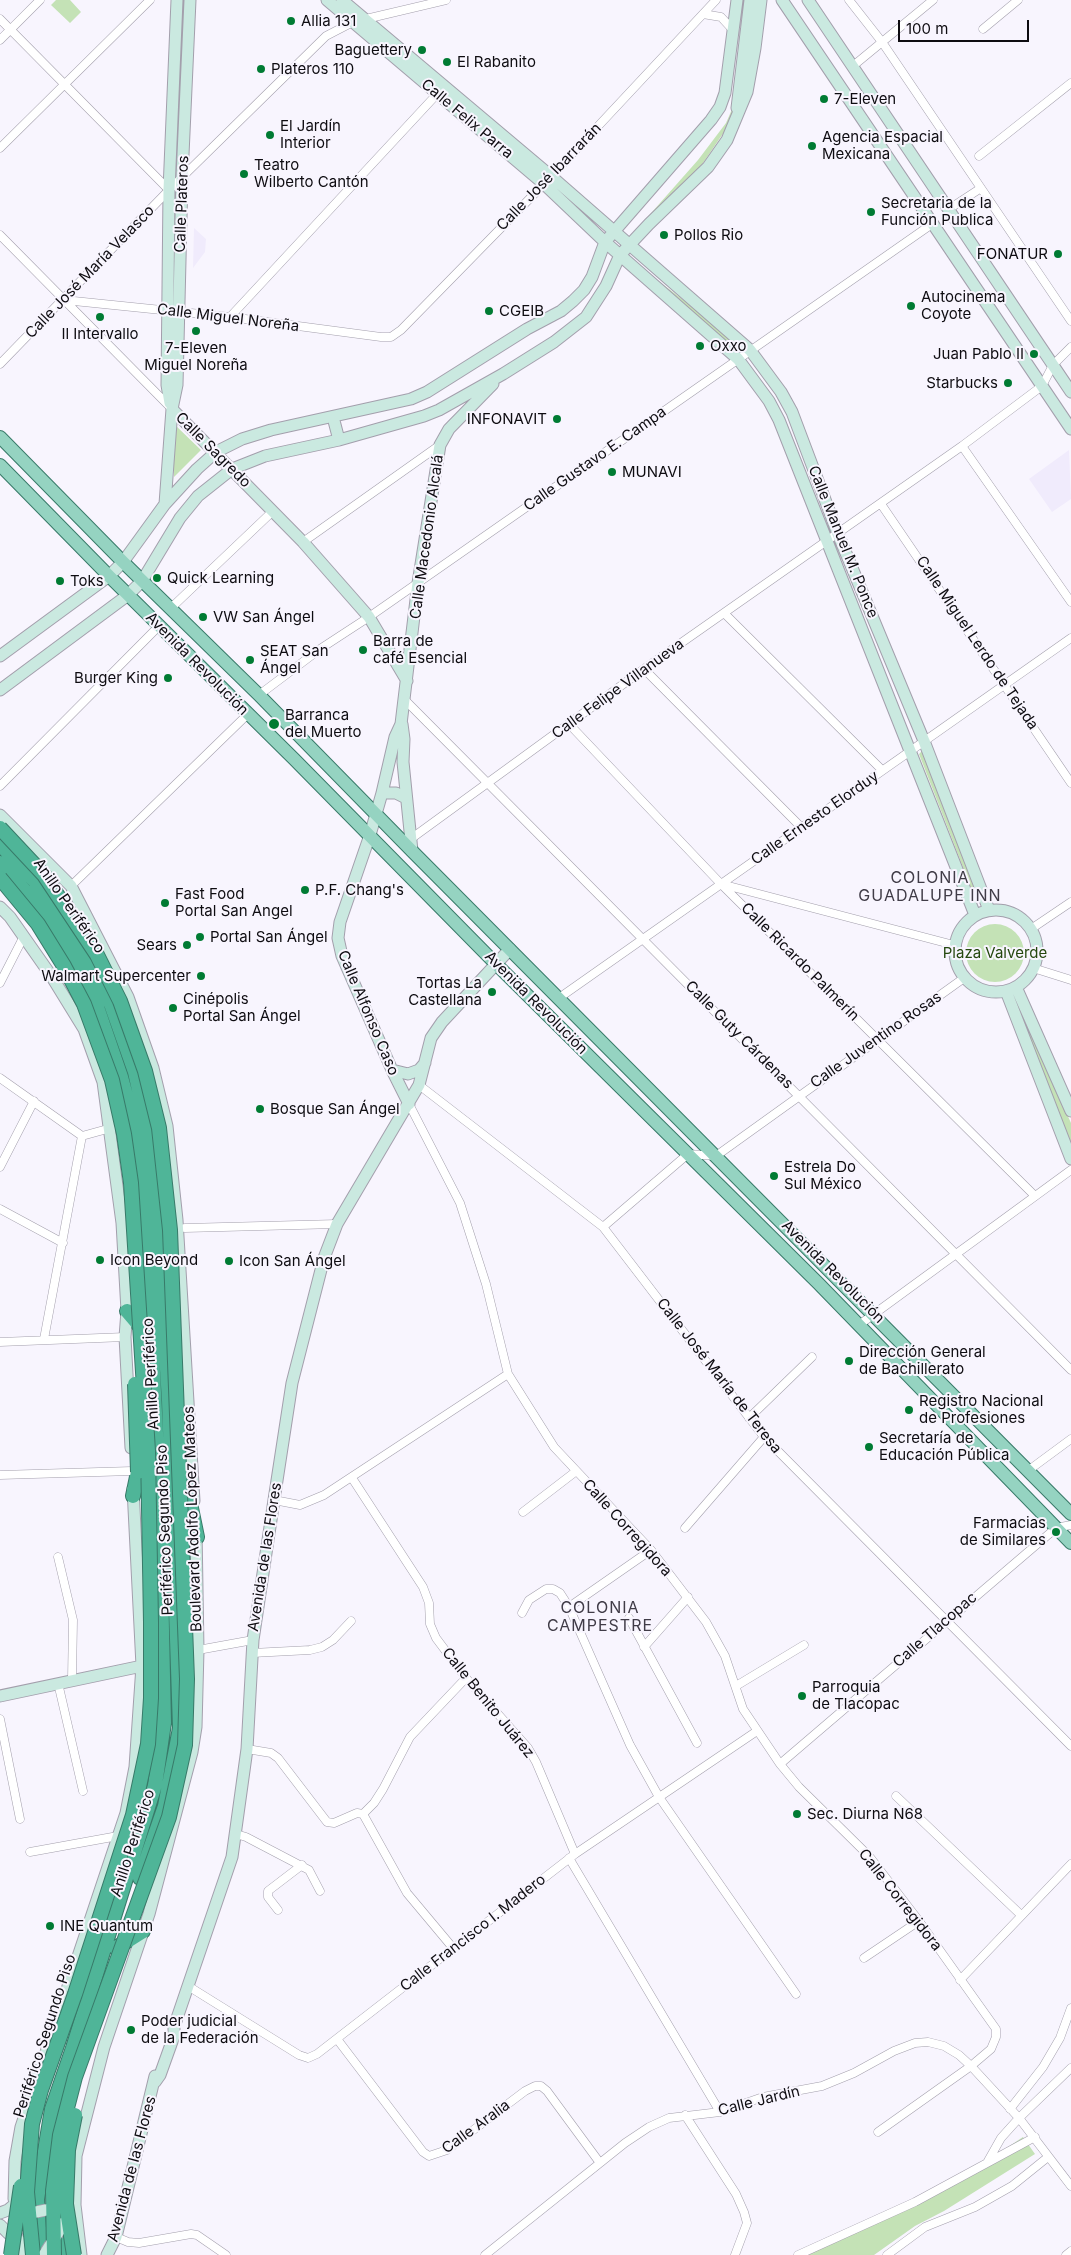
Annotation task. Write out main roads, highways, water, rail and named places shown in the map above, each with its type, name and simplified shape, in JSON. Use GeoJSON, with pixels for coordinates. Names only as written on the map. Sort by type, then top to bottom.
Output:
{"type":"FeatureCollection","features":[{"type":"Feature","properties":{"kind":"highway","name":"Periférico Segundo Piso"},"geometry":{"type":"LineString","coordinates":[[0,828],[44,875],[97,955],[120,1001],[146,1070],[158,1128],[170,1230],[187,1678],[185,1745],[169,1817],[75,2076],[60,2135],[44,2254]]}},
{"type":"Feature","properties":{"kind":"highway","name":"Anillo Periférico"},"geometry":{"type":"LineString","coordinates":[[0,844],[40,889],[88,958],[136,1132],[146,1232],[159,1493],[164,1723],[155,1785],[138,1845],[52,2108],[37,2199],[38,2228],[44,2254]]}},
{"type":"Feature","properties":{"kind":"highway","name":"Anillo Periférico"},"geometry":{"type":"LineString","coordinates":[[0,864],[39,908],[97,992],[135,1072],[148,1130],[158,1231],[169,1400],[180,1728],[165,1806],[81,2049],[63,2112],[57,2157],[58,2219],[64,2255]]}},
{"type":"Feature","properties":{"kind":"highway","name":"Periférico Segundo Piso"},"geometry":{"type":"LineString","coordinates":[[0,878],[38,924],[64,966],[84,1004],[112,1080],[124,1134],[132,1193],[148,1452],[151,1698],[148,1744],[133,1815],[75,1994],[41,2090],[32,2124],[28,2192],[44,2254]]}},
{"type":"Feature","properties":{"kind":"highway"},"geometry":{"type":"LineString","coordinates":[[84,1029],[97,992],[134,1011]]}},
{"type":"Feature","properties":{"kind":"highway"},"geometry":{"type":"LineString","coordinates":[[124,1134],[121,1169],[132,1315],[135,1471],[133,1496]]}},
{"type":"Feature","properties":{"kind":"highway"},"geometry":{"type":"LineString","coordinates":[[127,1312],[151,1340]]}},
{"type":"Feature","properties":{"kind":"highway"},"geometry":{"type":"LineString","coordinates":[[169,1400],[197,1537]]}},
{"type":"Feature","properties":{"kind":"highway"},"geometry":{"type":"LineString","coordinates":[[126,1813],[138,1845]]}},
{"type":"Feature","properties":{"kind":"highway"},"geometry":{"type":"LineString","coordinates":[[116,1948],[143,1931]]}},
{"type":"Feature","properties":{"kind":"highway"},"geometry":{"type":"LineString","coordinates":[[74,2255],[66,2204],[68,2150],[75,2115],[75,2076]]}},
{"type":"Feature","properties":{"kind":"highway"},"geometry":{"type":"LineString","coordinates":[[11,2255],[25,2155],[32,2124]]}},
{"type":"Feature","properties":{"kind":"main road","name":"Calle Plateros"},"geometry":{"type":"LineString","coordinates":[[174,311],[169,190],[177,0]]}},
{"type":"Feature","properties":{"kind":"main road","name":"Calle Plateros"},"geometry":{"type":"LineString","coordinates":[[165,504],[172,408],[167,385],[174,311],[190,0]]}},
{"type":"Feature","properties":{"kind":"main road","name":"Calle Felix Parra"},"geometry":{"type":"LineString","coordinates":[[327,0],[438,94],[613,232]]}},
{"type":"Feature","properties":{"kind":"main road","name":"Calle Felix Parra"},"geometry":{"type":"LineString","coordinates":[[342,0],[548,181],[605,242]]}},
{"type":"Feature","properties":{"kind":"main road"},"geometry":{"type":"LineString","coordinates":[[0,656],[109,576],[123,562],[165,504],[197,469],[216,452],[242,439],[271,430],[411,399],[427,392],[519,334],[561,311],[584,290],[592,278],[605,242],[711,120],[720,107],[725,93],[737,0]]}},
{"type":"Feature","properties":{"kind":"main road"},"geometry":{"type":"LineString","coordinates":[[737,120],[737,102],[750,0]]}},
{"type":"Feature","properties":{"kind":"main road"},"geometry":{"type":"LineString","coordinates":[[0,690],[128,595],[142,581],[180,518],[198,496],[232,469],[264,456],[339,440],[439,410],[503,374],[554,342],[586,317],[606,286],[620,255],[708,166],[727,140],[737,120],[747,92],[761,0]]}},
{"type":"Feature","properties":{"kind":"main road"},"geometry":{"type":"LineString","coordinates":[[782,0],[1071,428]]}},
{"type":"Feature","properties":{"kind":"main road"},"geometry":{"type":"LineString","coordinates":[[808,0],[1071,392]]}},
{"type":"Feature","properties":{"kind":"main road"},"geometry":{"type":"LineString","coordinates":[[604,223],[613,222],[629,214]]}},
{"type":"Feature","properties":{"kind":"main road","name":"Calle Manuel M. Ponce"},"geometry":{"type":"LineString","coordinates":[[613,232],[750,350],[781,392],[792,412],[838,534],[924,741],[989,910]]}},
{"type":"Feature","properties":{"kind":"main road","name":"Calle Manuel M. Ponce"},"geometry":{"type":"LineString","coordinates":[[605,242],[738,359],[769,401],[779,420],[826,543],[975,915]]}},
{"type":"Feature","properties":{"kind":"main road","name":"Calle Macedonio Alcalá"},"geometry":{"type":"LineString","coordinates":[[412,851],[406,798],[402,724],[418,582],[440,445],[449,429],[503,374]]}},
{"type":"Feature","properties":{"kind":"main road","name":"Calle Sagredo"},"geometry":{"type":"LineString","coordinates":[[172,408],[303,542],[369,617],[407,681]]}},
{"type":"Feature","properties":{"kind":"main road"},"geometry":{"type":"LineString","coordinates":[[333,417],[339,440]]}},
{"type":"Feature","properties":{"kind":"main road","name":"Avenida Revolución"},"geometry":{"type":"LineString","coordinates":[[0,437],[142,581],[259,695],[1071,1514]]}},
{"type":"Feature","properties":{"kind":"main road","name":"Avenida Revolución"},"geometry":{"type":"LineString","coordinates":[[0,465],[159,626],[370,834],[496,964],[859,1325],[1071,1543]]}},
{"type":"Feature","properties":{"kind":"main road","name":"Calle Macedonio Alcalá"},"geometry":{"type":"LineString","coordinates":[[370,834],[382,794],[395,737],[402,724]]}},
{"type":"Feature","properties":{"kind":"main road"},"geometry":{"type":"LineString","coordinates":[[382,794],[396,793],[406,798]]}},
{"type":"Feature","properties":{"kind":"main road","name":"Boulevard Adolfo López Mateos"},"geometry":{"type":"LineString","coordinates":[[0,815],[71,886],[106,951],[134,1011],[153,1068],[167,1126],[177,1220],[197,1537],[198,1650],[196,1727],[192,1752],[143,1931],[104,2047],[76,2156],[70,2206],[81,2255]]}},
{"type":"Feature","properties":{"kind":"main road","name":"Calle Alfonso Caso"},"geometry":{"type":"LineString","coordinates":[[370,834],[340,922],[338,938],[342,956],[409,1104]]}},
{"type":"Feature","properties":{"kind":"main road"},"geometry":{"type":"LineString","coordinates":[[0,902],[52,977],[84,1029],[103,1082],[111,1128],[122,1223],[127,1312],[124,1337],[135,1471]]}},
{"type":"Feature","properties":{"kind":"main road"},"geometry":{"type":"LineString","coordinates":[[0,907],[10,916]]}},
{"type":"Feature","properties":{"kind":"main road"},"geometry":{"type":"LineString","coordinates":[[989,910],[1010,912],[1022,918],[1031,929],[1037,949],[1033,968],[1029,976],[1011,989],[992,992],[979,989],[964,978],[956,965],[954,944],[960,929],[975,915],[989,910]]}},
{"type":"Feature","properties":{"kind":"main road"},"geometry":{"type":"LineString","coordinates":[[409,1104],[419,1085],[431,1038],[442,1022],[510,949]]}},
{"type":"Feature","properties":{"kind":"main road"},"geometry":{"type":"LineString","coordinates":[[1011,989],[1071,1111]]}},
{"type":"Feature","properties":{"kind":"main road"},"geometry":{"type":"LineString","coordinates":[[1011,989],[1071,1159]]}},
{"type":"Feature","properties":{"kind":"main road"},"geometry":{"type":"LineString","coordinates":[[392,1070],[402,1074],[414,1073],[426,1062]]}},
{"type":"Feature","properties":{"kind":"main road"},"geometry":{"type":"LineString","coordinates":[[400,1087],[411,1082],[419,1085]]}},
{"type":"Feature","properties":{"kind":"main road","name":"Avenida de las Flores"},"geometry":{"type":"LineString","coordinates":[[107,2255],[116,2237],[138,2140],[156,2073],[168,2035],[174,2027],[232,1857],[247,1749],[253,1640],[274,1500],[292,1383],[324,1258],[338,1224],[409,1104]]}},
{"type":"Feature","properties":{"kind":"main road"},"geometry":{"type":"LineString","coordinates":[[21,2255],[14,2210],[15,2161],[21,2127],[126,1813],[135,1767],[142,1666],[133,1496]]}},
{"type":"Feature","properties":{"kind":"main road"},"geometry":{"type":"LineString","coordinates":[[0,1696],[142,1666]]}},
{"type":"Feature","properties":{"kind":"main road"},"geometry":{"type":"LineString","coordinates":[[0,2213],[8,2210],[31,2213],[70,2206],[66,2220],[44,2254],[17,2239],[0,2225]]}},
{"type":"Feature","properties":{"kind":"main road"},"geometry":{"type":"LineString","coordinates":[[11,2255],[17,2239]]}},
{"type":"Feature","properties":{"kind":"place","name":"Allia 131"},"geometry":{"type":"Point","coordinates":[291,21]}},
{"type":"Feature","properties":{"kind":"place","name":"Baguettery"},"geometry":{"type":"Point","coordinates":[422,50]}},
{"type":"Feature","properties":{"kind":"place","name":"El Rabanito"},"geometry":{"type":"Point","coordinates":[447,62]}},
{"type":"Feature","properties":{"kind":"place","name":"Plateros 110"},"geometry":{"type":"Point","coordinates":[261,69]}},
{"type":"Feature","properties":{"kind":"place","name":"7-Eleven"},"geometry":{"type":"Point","coordinates":[824,99]}},
{"type":"Feature","properties":{"kind":"place","name":"El Jardín Interior"},"geometry":{"type":"Point","coordinates":[270,135]}},
{"type":"Feature","properties":{"kind":"place","name":"Agencia Espacial Mexicana"},"geometry":{"type":"Point","coordinates":[812,146]}},
{"type":"Feature","properties":{"kind":"place","name":"Teatro Wilberto Cantón"},"geometry":{"type":"Point","coordinates":[244,174]}},
{"type":"Feature","properties":{"kind":"place","name":"Secretaria de la Función Publica"},"geometry":{"type":"Point","coordinates":[871,212]}},
{"type":"Feature","properties":{"kind":"place","name":"Pollos Rio"},"geometry":{"type":"Point","coordinates":[664,235]}},
{"type":"Feature","properties":{"kind":"place","name":"FONATUR"},"geometry":{"type":"Point","coordinates":[1058,254]}},
{"type":"Feature","properties":{"kind":"place","name":"Autocinema Coyote"},"geometry":{"type":"Point","coordinates":[911,306]}},
{"type":"Feature","properties":{"kind":"place","name":"CGEIB"},"geometry":{"type":"Point","coordinates":[489,311]}},
{"type":"Feature","properties":{"kind":"place","name":"Il Intervallo"},"geometry":{"type":"Point","coordinates":[100,317]}},
{"type":"Feature","properties":{"kind":"place","name":"7-Eleven Miguel Noreña"},"geometry":{"type":"Point","coordinates":[196,331]}},
{"type":"Feature","properties":{"kind":"place","name":"Oxxo"},"geometry":{"type":"Point","coordinates":[700,346]}},
{"type":"Feature","properties":{"kind":"place","name":"Juan Pablo II"},"geometry":{"type":"Point","coordinates":[1034,354]}},
{"type":"Feature","properties":{"kind":"place","name":"Starbucks"},"geometry":{"type":"Point","coordinates":[1008,383]}},
{"type":"Feature","properties":{"kind":"place","name":"INFONAVIT"},"geometry":{"type":"Point","coordinates":[557,419]}},
{"type":"Feature","properties":{"kind":"place","name":"MUNAVI"},"geometry":{"type":"Point","coordinates":[612,472]}},
{"type":"Feature","properties":{"kind":"place","name":"Quick Learning"},"geometry":{"type":"Point","coordinates":[157,578]}},
{"type":"Feature","properties":{"kind":"place","name":"Toks"},"geometry":{"type":"Point","coordinates":[60,581]}},
{"type":"Feature","properties":{"kind":"place","name":"VW San Ángel"},"geometry":{"type":"Point","coordinates":[203,617]}},
{"type":"Feature","properties":{"kind":"place","name":"Barra de café Esencial"},"geometry":{"type":"Point","coordinates":[363,650]}},
{"type":"Feature","properties":{"kind":"place","name":"SEAT San Ángel"},"geometry":{"type":"Point","coordinates":[250,660]}},
{"type":"Feature","properties":{"kind":"place","name":"Burger King"},"geometry":{"type":"Point","coordinates":[168,678]}},
{"type":"Feature","properties":{"kind":"place","name":"Barranca del Muerto"},"geometry":{"type":"Point","coordinates":[274,724]}},
{"type":"Feature","properties":{"kind":"place","name":"P.F. Chang's"},"geometry":{"type":"Point","coordinates":[305,890]}},
{"type":"Feature","properties":{"kind":"place","name":"Fast Food Portal San Angel"},"geometry":{"type":"Point","coordinates":[165,903]}},
{"type":"Feature","properties":{"kind":"place","name":"Portal San Ángel"},"geometry":{"type":"Point","coordinates":[200,937]}},
{"type":"Feature","properties":{"kind":"place","name":"Sears"},"geometry":{"type":"Point","coordinates":[187,945]}},
{"type":"Feature","properties":{"kind":"place","name":"Walmart Supercenter"},"geometry":{"type":"Point","coordinates":[201,976]}},
{"type":"Feature","properties":{"kind":"place","name":"Tortas La Castellana"},"geometry":{"type":"Point","coordinates":[492,992]}},
{"type":"Feature","properties":{"kind":"place","name":"Cinépolis Portal San Ángel"},"geometry":{"type":"Point","coordinates":[173,1008]}},
{"type":"Feature","properties":{"kind":"place","name":"Bosque San Ángel"},"geometry":{"type":"Point","coordinates":[260,1109]}},
{"type":"Feature","properties":{"kind":"place","name":"Estrela Do Sul México"},"geometry":{"type":"Point","coordinates":[774,1176]}},
{"type":"Feature","properties":{"kind":"place","name":"Icon Beyond"},"geometry":{"type":"Point","coordinates":[100,1260]}},
{"type":"Feature","properties":{"kind":"place","name":"Icon San Ángel"},"geometry":{"type":"Point","coordinates":[229,1261]}},
{"type":"Feature","properties":{"kind":"place","name":"Dirección General de Bachillerato"},"geometry":{"type":"Point","coordinates":[849,1361]}},
{"type":"Feature","properties":{"kind":"place","name":"Registro Nacional de Profesiones"},"geometry":{"type":"Point","coordinates":[909,1410]}},
{"type":"Feature","properties":{"kind":"place","name":"Secretaría de Educación Pública"},"geometry":{"type":"Point","coordinates":[869,1447]}},
{"type":"Feature","properties":{"kind":"place","name":"Farmacias de Similares"},"geometry":{"type":"Point","coordinates":[1056,1532]}},
{"type":"Feature","properties":{"kind":"place","name":"Parroquia de Tlacopac"},"geometry":{"type":"Point","coordinates":[802,1696]}},
{"type":"Feature","properties":{"kind":"place","name":"Sec. Diurna N68"},"geometry":{"type":"Point","coordinates":[797,1814]}},
{"type":"Feature","properties":{"kind":"place","name":"INE Quantum"},"geometry":{"type":"Point","coordinates":[50,1926]}},
{"type":"Feature","properties":{"kind":"place","name":"Poder judicial de la Federación"},"geometry":{"type":"Point","coordinates":[131,2030]}},
{"type":"Feature","properties":{"kind":"district","name":"COLONIA GUADALUPE INN"},"geometry":{"type":"Point","coordinates":[930,887]}},
{"type":"Feature","properties":{"kind":"district","name":"COLONIA CAMPESTRE"},"geometry":{"type":"Point","coordinates":[600,1617]}},
{"type":"Feature","properties":{"kind":"park label","name":"Plaza Valverde"},"geometry":{"type":"Point","coordinates":[995,953]}}]}
